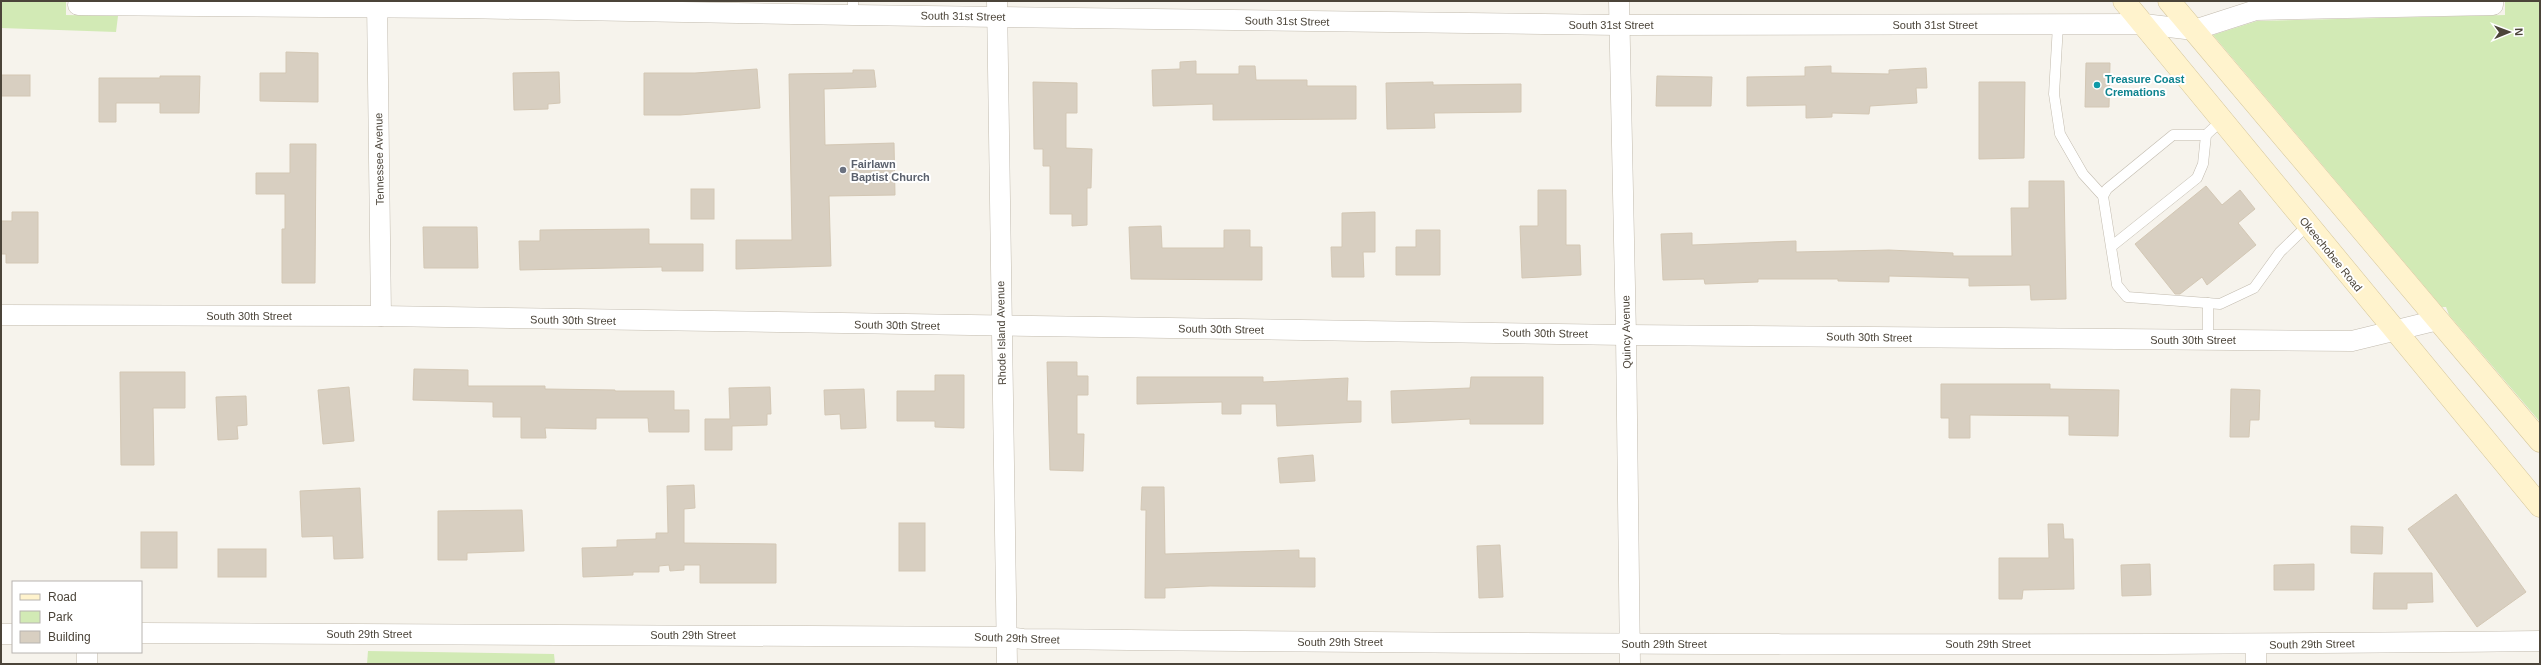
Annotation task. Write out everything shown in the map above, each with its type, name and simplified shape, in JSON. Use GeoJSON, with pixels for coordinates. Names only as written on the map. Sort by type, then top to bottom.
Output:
{"type":"FeatureCollection","features":[{"type":"Feature","properties":{"kind":"main road","name":"Okeechobee Road"},"geometry":{"type":"LineString","coordinates":[[2124,1],[2394,331],[2540,506]]}},
{"type":"Feature","properties":{"kind":"main road"},"geometry":{"type":"LineString","coordinates":[[2169,1],[2540,441]]}},
{"type":"Feature","properties":{"kind":"street","name":"Quincy Avenue"},"geometry":{"type":"LineString","coordinates":[[1619,1],[1626,334],[1630,664]]}},
{"type":"Feature","properties":{"kind":"street","name":"South 31st Street"},"geometry":{"type":"LineString","coordinates":[[78,5],[460,4],[997,9],[1619,25],[2144,24],[2194,30],[2256,10],[2493,3]]}},
{"type":"Feature","properties":{"kind":"street","name":"Tennessee Avenue"},"geometry":{"type":"LineString","coordinates":[[377,4],[381,316]]}},
{"type":"Feature","properties":{"kind":"street","name":"Rhode Island Avenue"},"geometry":{"type":"LineString","coordinates":[[997,9],[1007,664]]}},
{"type":"Feature","properties":{"kind":"street","name":"South 30th Street"},"geometry":{"type":"LineString","coordinates":[[1,315],[381,316],[1626,334],[2352,341],[2438,320]]}},
{"type":"Feature","properties":{"kind":"street","name":"South 29th Street"},"geometry":{"type":"LineString","coordinates":[[142,633],[1007,637],[1024,639],[1630,644],[2256,644],[2540,641]]}},
{"type":"Feature","properties":{"kind":"street"},"geometry":{"type":"LineString","coordinates":[[1,634],[12,634]]}},
{"type":"Feature","properties":{"kind":"street"},"geometry":{"type":"LineString","coordinates":[[2256,644],[2256,664]]}},
{"type":"Feature","properties":{"kind":"street"},"geometry":{"type":"LineString","coordinates":[[87,653],[87,664]]}},
{"type":"Feature","properties":{"kind":"lane"},"geometry":{"type":"LineString","coordinates":[[2058,25],[2054,94],[2060,134],[2083,174],[2103,196],[2117,285],[2127,297],[2220,304],[2254,288],[2280,252],[2308,225]]}},
{"type":"Feature","properties":{"kind":"lane"},"geometry":{"type":"LineString","coordinates":[[2112,246],[2197,178],[2203,164],[2206,135],[2222,120]]}},
{"type":"Feature","properties":{"kind":"lane"},"geometry":{"type":"LineString","coordinates":[[2103,196],[2107,189],[2173,135],[2206,135]]}},
{"type":"Feature","properties":{"kind":"lane"},"geometry":{"type":"LineString","coordinates":[[2208,303],[2208,340]]}},
{"type":"Feature","properties":{"kind":"green space"},"geometry":{"type":"Polygon","coordinates":[[[1,1],[66,1],[66,15],[118,16],[116,32],[1,28],[1,1]]]}},
{"type":"Feature","properties":{"kind":"green space"},"geometry":{"type":"Polygon","coordinates":[[[2505,1],[2540,1],[2540,422],[2449,315],[2446,307],[2442,307],[2213,35],[2257,21],[2505,15],[2505,1]]]}},
{"type":"Feature","properties":{"kind":"green space"},"geometry":{"type":"Polygon","coordinates":[[[368,651],[554,654],[555,664],[367,664],[368,651]]]}},
{"type":"Feature","properties":{"kind":"building"},"geometry":{"type":"Polygon","coordinates":[[[286,52],[318,53],[318,102],[260,101],[260,73],[286,73],[286,52]]]}},
{"type":"Feature","properties":{"kind":"building"},"geometry":{"type":"Polygon","coordinates":[[[1196,61],[1196,74],[1239,74],[1239,66],[1255,66],[1256,80],[1307,80],[1307,86],[1356,86],[1356,119],[1213,120],[1213,104],[1153,106],[1152,70],[1180,69],[1180,62],[1196,61]]]}},
{"type":"Feature","properties":{"kind":"building","name":"Treasure Coast Cremations"},"geometry":{"type":"Polygon","coordinates":[[[2086,63],[2110,63],[2109,107],[2085,107],[2086,63]]]}},
{"type":"Feature","properties":{"kind":"building"},"geometry":{"type":"Polygon","coordinates":[[[1831,66],[1831,73],[1889,74],[1889,70],[1926,68],[1927,88],[1916,88],[1917,103],[1870,106],[1869,114],[1832,113],[1832,117],[1806,118],[1806,105],[1747,106],[1747,77],[1805,76],[1805,67],[1831,66]]]}},
{"type":"Feature","properties":{"kind":"building"},"geometry":{"type":"Polygon","coordinates":[[[757,69],[760,108],[680,115],[644,115],[644,73],[695,73],[757,69]]]}},
{"type":"Feature","properties":{"kind":"building","name":"Fairlawn Baptist Church"},"geometry":{"type":"Polygon","coordinates":[[[853,70],[874,70],[876,87],[824,89],[825,145],[894,143],[895,195],[829,196],[831,266],[736,269],[736,240],[792,240],[789,74],[853,73],[853,70]]]}},
{"type":"Feature","properties":{"kind":"building"},"geometry":{"type":"Polygon","coordinates":[[[559,72],[560,103],[548,104],[548,109],[514,110],[513,73],[559,72]]]}},
{"type":"Feature","properties":{"kind":"building"},"geometry":{"type":"Polygon","coordinates":[[[1,75],[30,75],[30,96],[1,96],[1,75]]]}},
{"type":"Feature","properties":{"kind":"building"},"geometry":{"type":"Polygon","coordinates":[[[160,76],[200,76],[199,113],[160,113],[160,103],[116,103],[116,122],[99,122],[99,78],[160,78],[160,76]]]}},
{"type":"Feature","properties":{"kind":"building"},"geometry":{"type":"Polygon","coordinates":[[[1657,76],[1712,77],[1711,106],[1656,106],[1657,76]]]}},
{"type":"Feature","properties":{"kind":"building"},"geometry":{"type":"Polygon","coordinates":[[[1033,82],[1077,83],[1077,113],[1066,113],[1066,148],[1092,149],[1091,188],[1087,188],[1087,225],[1072,226],[1072,214],[1050,214],[1050,166],[1043,166],[1043,149],[1034,149],[1033,82]]]}},
{"type":"Feature","properties":{"kind":"building"},"geometry":{"type":"Polygon","coordinates":[[[1433,82],[1433,85],[1521,84],[1521,112],[1434,113],[1435,128],[1387,129],[1386,83],[1433,82]]]}},
{"type":"Feature","properties":{"kind":"building"},"geometry":{"type":"Polygon","coordinates":[[[1979,82],[2025,82],[2024,158],[1979,159],[1979,82]]]}},
{"type":"Feature","properties":{"kind":"building"},"geometry":{"type":"Polygon","coordinates":[[[290,144],[316,144],[315,283],[282,283],[282,229],[285,229],[285,194],[256,194],[256,173],[290,173],[290,144]]]}},
{"type":"Feature","properties":{"kind":"building"},"geometry":{"type":"Polygon","coordinates":[[[2029,181],[2064,181],[2066,299],[2031,300],[2030,285],[1969,286],[1969,278],[1889,276],[1889,282],[1838,281],[1838,279],[1758,279],[1758,282],[1705,284],[1704,279],[1663,280],[1661,234],[1692,233],[1692,245],[1796,241],[1796,252],[1889,250],[1953,253],[1953,256],[2012,256],[2011,208],[2029,208],[2029,181]]]}},
{"type":"Feature","properties":{"kind":"building"},"geometry":{"type":"Polygon","coordinates":[[[2206,186],[2222,205],[2240,190],[2255,209],[2238,223],[2256,245],[2207,285],[2202,277],[2180,294],[2175,294],[2135,244],[2206,186]]]}},
{"type":"Feature","properties":{"kind":"building"},"geometry":{"type":"Polygon","coordinates":[[[691,189],[714,189],[714,219],[691,219],[691,189]]]}},
{"type":"Feature","properties":{"kind":"building"},"geometry":{"type":"Polygon","coordinates":[[[1538,190],[1566,190],[1566,245],[1580,245],[1581,275],[1522,278],[1520,226],[1538,226],[1538,190]]]}},
{"type":"Feature","properties":{"kind":"building"},"geometry":{"type":"Polygon","coordinates":[[[12,212],[38,212],[38,263],[6,263],[6,254],[1,254],[1,221],[12,221],[12,212]]]}},
{"type":"Feature","properties":{"kind":"building"},"geometry":{"type":"Polygon","coordinates":[[[1375,212],[1375,252],[1363,252],[1364,277],[1332,277],[1331,247],[1342,247],[1342,213],[1375,212]]]}},
{"type":"Feature","properties":{"kind":"building"},"geometry":{"type":"Polygon","coordinates":[[[1161,226],[1162,248],[1224,248],[1224,230],[1250,230],[1250,247],[1262,247],[1262,280],[1131,279],[1129,227],[1161,226]]]}},
{"type":"Feature","properties":{"kind":"building"},"geometry":{"type":"Polygon","coordinates":[[[423,227],[477,227],[478,268],[424,268],[423,227]]]}},
{"type":"Feature","properties":{"kind":"building"},"geometry":{"type":"Polygon","coordinates":[[[649,229],[649,244],[703,244],[703,271],[662,271],[662,267],[520,270],[519,241],[540,241],[540,230],[649,229]]]}},
{"type":"Feature","properties":{"kind":"building"},"geometry":{"type":"Polygon","coordinates":[[[1416,230],[1440,230],[1440,275],[1396,275],[1396,247],[1416,247],[1416,230]]]}},
{"type":"Feature","properties":{"kind":"building"},"geometry":{"type":"Polygon","coordinates":[[[1047,362],[1077,362],[1077,376],[1088,376],[1088,395],[1077,395],[1077,434],[1084,434],[1083,471],[1050,470],[1047,362]]]}},
{"type":"Feature","properties":{"kind":"building"},"geometry":{"type":"Polygon","coordinates":[[[414,369],[468,370],[468,386],[545,386],[545,389],[674,391],[674,410],[689,410],[689,432],[649,432],[648,418],[596,418],[596,429],[545,428],[546,438],[521,438],[521,417],[493,417],[493,402],[413,400],[414,369]]]}},
{"type":"Feature","properties":{"kind":"building"},"geometry":{"type":"Polygon","coordinates":[[[120,372],[185,372],[185,408],[153,408],[154,465],[121,465],[120,372]]]}},
{"type":"Feature","properties":{"kind":"building"},"geometry":{"type":"Polygon","coordinates":[[[935,375],[964,375],[964,428],[935,427],[935,421],[897,421],[897,391],[935,391],[935,375]]]}},
{"type":"Feature","properties":{"kind":"building"},"geometry":{"type":"Polygon","coordinates":[[[1137,377],[1263,377],[1263,382],[1348,378],[1347,401],[1361,401],[1361,422],[1277,426],[1276,404],[1241,404],[1241,414],[1222,414],[1222,402],[1137,404],[1137,377]]]}},
{"type":"Feature","properties":{"kind":"building"},"geometry":{"type":"Polygon","coordinates":[[[1471,377],[1543,377],[1543,424],[1470,424],[1470,419],[1392,423],[1391,391],[1470,388],[1471,377]]]}},
{"type":"Feature","properties":{"kind":"building"},"geometry":{"type":"Polygon","coordinates":[[[1941,384],[2050,384],[2050,389],[2119,390],[2118,436],[2069,435],[2069,416],[1970,415],[1970,438],[1949,438],[1949,418],[1941,418],[1941,384]]]}},
{"type":"Feature","properties":{"kind":"building"},"geometry":{"type":"Polygon","coordinates":[[[349,387],[354,441],[323,444],[318,390],[349,387]]]}},
{"type":"Feature","properties":{"kind":"building"},"geometry":{"type":"Polygon","coordinates":[[[770,387],[771,414],[767,414],[767,425],[732,426],[732,450],[705,450],[705,419],[730,419],[729,388],[770,387]]]}},
{"type":"Feature","properties":{"kind":"building"},"geometry":{"type":"Polygon","coordinates":[[[864,389],[866,428],[841,429],[840,414],[825,415],[824,390],[864,389]]]}},
{"type":"Feature","properties":{"kind":"building"},"geometry":{"type":"Polygon","coordinates":[[[2231,389],[2260,390],[2259,420],[2250,420],[2249,437],[2230,437],[2231,389]]]}},
{"type":"Feature","properties":{"kind":"building"},"geometry":{"type":"Polygon","coordinates":[[[246,396],[247,425],[237,426],[238,439],[218,440],[216,397],[246,396]]]}},
{"type":"Feature","properties":{"kind":"building"},"geometry":{"type":"Polygon","coordinates":[[[1313,455],[1315,481],[1280,483],[1278,458],[1313,455]]]}},
{"type":"Feature","properties":{"kind":"building"},"geometry":{"type":"Polygon","coordinates":[[[694,485],[695,508],[684,509],[684,543],[776,544],[776,583],[700,583],[700,565],[684,565],[684,570],[670,571],[669,565],[659,566],[659,572],[633,572],[633,575],[583,577],[582,548],[617,547],[617,540],[656,539],[656,533],[668,533],[667,486],[694,485]]]}},
{"type":"Feature","properties":{"kind":"building"},"geometry":{"type":"Polygon","coordinates":[[[1142,487],[1164,487],[1165,554],[1299,550],[1299,558],[1315,558],[1315,587],[1210,586],[1165,588],[1165,598],[1145,598],[1146,510],[1141,510],[1142,487]]]}},
{"type":"Feature","properties":{"kind":"building"},"geometry":{"type":"Polygon","coordinates":[[[360,488],[363,558],[334,559],[333,536],[302,537],[300,491],[360,488]]]}},
{"type":"Feature","properties":{"kind":"building"},"geometry":{"type":"Polygon","coordinates":[[[2456,494],[2526,592],[2477,627],[2408,529],[2456,494]]]}},
{"type":"Feature","properties":{"kind":"building"},"geometry":{"type":"Polygon","coordinates":[[[522,510],[524,551],[467,553],[467,560],[438,560],[438,511],[522,510]]]}},
{"type":"Feature","properties":{"kind":"building"},"geometry":{"type":"Polygon","coordinates":[[[899,523],[925,523],[925,571],[899,571],[899,523]]]}},
{"type":"Feature","properties":{"kind":"building"},"geometry":{"type":"Polygon","coordinates":[[[2048,524],[2063,524],[2064,539],[2073,539],[2074,589],[2023,590],[2022,599],[1999,599],[1999,558],[2049,558],[2048,524]]]}},
{"type":"Feature","properties":{"kind":"building"},"geometry":{"type":"Polygon","coordinates":[[[2351,526],[2383,527],[2382,554],[2351,553],[2351,526]]]}},
{"type":"Feature","properties":{"kind":"building"},"geometry":{"type":"Polygon","coordinates":[[[141,532],[177,532],[177,568],[141,568],[141,532]]]}},
{"type":"Feature","properties":{"kind":"building"},"geometry":{"type":"Polygon","coordinates":[[[1500,545],[1503,597],[1479,598],[1477,546],[1500,545]]]}},
{"type":"Feature","properties":{"kind":"building"},"geometry":{"type":"Polygon","coordinates":[[[218,549],[266,549],[266,577],[218,577],[218,549]]]}},
{"type":"Feature","properties":{"kind":"building"},"geometry":{"type":"Polygon","coordinates":[[[2150,564],[2151,595],[2122,596],[2121,565],[2150,564]]]}},
{"type":"Feature","properties":{"kind":"building"},"geometry":{"type":"Polygon","coordinates":[[[2314,564],[2314,590],[2274,590],[2274,565],[2314,564]]]}},
{"type":"Feature","properties":{"kind":"building"},"geometry":{"type":"Polygon","coordinates":[[[2374,573],[2432,573],[2433,602],[2407,603],[2407,609],[2373,609],[2374,573]]]}},
{"type":"Feature","properties":{"kind":"place","name":"Treasure Coast Cremations"},"geometry":{"type":"Point","coordinates":[2097,85]}},
{"type":"Feature","properties":{"kind":"place","name":"Fairlawn Baptist Church"},"geometry":{"type":"Point","coordinates":[843,170]}}]}
